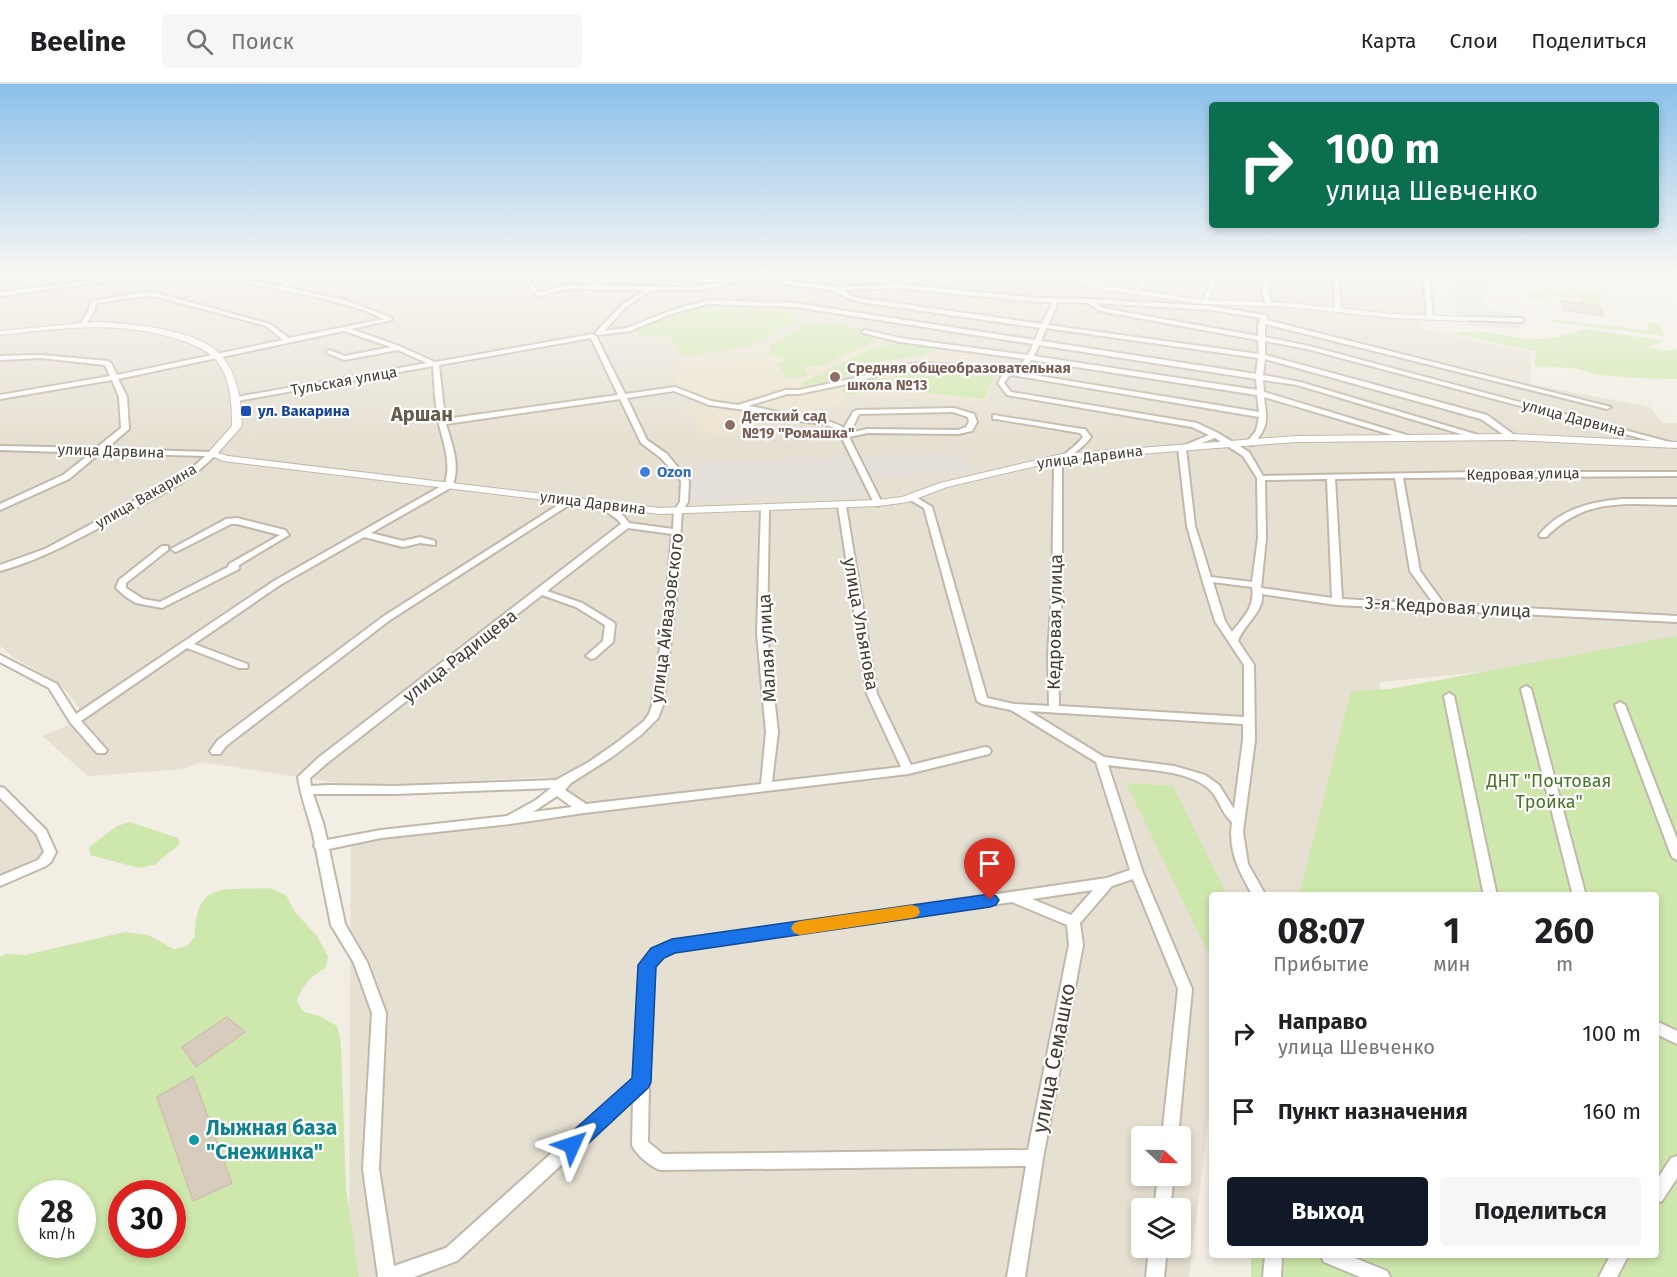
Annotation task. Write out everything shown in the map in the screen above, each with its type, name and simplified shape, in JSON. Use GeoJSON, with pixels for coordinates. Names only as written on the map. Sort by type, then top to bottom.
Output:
{"type":"FeatureCollection","features":[{"type":"Feature","properties":{"kind":"street"},"geometry":{"type":"LineString","coordinates":[[0,333],[20,331]]}},
{"type":"Feature","properties":{"kind":"street"},"geometry":{"type":"LineString","coordinates":[[158,331],[204,346],[218,356]]}},
{"type":"Feature","properties":{"kind":"street"},"geometry":{"type":"LineString","coordinates":[[276,331],[288,340]]}},
{"type":"Feature","properties":{"kind":"street"},"geometry":{"type":"LineString","coordinates":[[0,397],[116,377],[288,340],[343,331]]}},
{"type":"Feature","properties":{"kind":"street"},"geometry":{"type":"LineString","coordinates":[[74,720],[277,583],[449,485],[454,471],[452,452],[442,422],[436,365],[349,331]]}},
{"type":"Feature","properties":{"kind":"street"},"geometry":{"type":"LineString","coordinates":[[598,331],[595,334],[644,441],[664,456],[685,481],[684,502],[678,511]]}},
{"type":"Feature","properties":{"kind":"street","name":"улица Дарвина"},"geometry":{"type":"LineString","coordinates":[[595,334],[622,331]]}},
{"type":"Feature","properties":{"kind":"street","name":"улица Дарвина"},"geometry":{"type":"LineString","coordinates":[[961,331],[1298,383],[1481,437],[1513,437]]}},
{"type":"Feature","properties":{"kind":"street"},"geometry":{"type":"LineString","coordinates":[[1014,374],[1030,357],[1043,331]]}},
{"type":"Feature","properties":{"kind":"street","name":"улица Дарвина"},"geometry":{"type":"LineString","coordinates":[[1079,331],[1262,356],[1484,417],[1513,437]]}},
{"type":"Feature","properties":{"kind":"street","name":"улица Дарвина"},"geometry":{"type":"LineString","coordinates":[[1217,331],[1307,347],[1676,445]]}},
{"type":"Feature","properties":{"kind":"street"},"geometry":{"type":"LineString","coordinates":[[1250,443],[1262,426],[1259,376],[1262,331]]}},
{"type":"Feature","properties":{"kind":"street"},"geometry":{"type":"LineString","coordinates":[[1308,331],[1607,407]]}},
{"type":"Feature","properties":{"kind":"street"},"geometry":{"type":"LineString","coordinates":[[865,332],[900,340],[1030,357],[1260,393],[1409,437]]}},
{"type":"Feature","properties":{"kind":"street","name":"Тульская улица"},"geometry":{"type":"LineString","coordinates":[[237,399],[436,365],[595,334]]}},
{"type":"Feature","properties":{"kind":"street"},"geometry":{"type":"LineString","coordinates":[[329,352],[344,358],[397,348]]}},
{"type":"Feature","properties":{"kind":"street"},"geometry":{"type":"LineString","coordinates":[[0,358],[61,356],[108,363],[123,397],[125,429],[66,477],[0,507]]}},
{"type":"Feature","properties":{"kind":"street","name":"улица Вакарина"},"geometry":{"type":"LineString","coordinates":[[0,568],[48,551],[142,501],[191,474],[212,454],[237,426],[237,399],[230,377],[218,356]]}},
{"type":"Feature","properties":{"kind":"street"},"geometry":{"type":"LineString","coordinates":[[738,407],[786,392],[800,392],[856,380],[900,367],[921,365],[967,367],[1261,415]]}},
{"type":"Feature","properties":{"kind":"street","name":"улица Дарвина"},"geometry":{"type":"LineString","coordinates":[[1014,374],[1006,375],[1001,383],[1009,394],[1194,424],[1215,435],[1182,448]]}},
{"type":"Feature","properties":{"kind":"street"},"geometry":{"type":"LineString","coordinates":[[1517,403],[1531,388]]}},
{"type":"Feature","properties":{"kind":"street"},"geometry":{"type":"LineString","coordinates":[[442,422],[675,389],[709,403],[827,422],[841,429],[878,503]]}},
{"type":"Feature","properties":{"kind":"street"},"geometry":{"type":"LineString","coordinates":[[954,410],[969,414],[973,422],[969,429],[958,432],[867,430],[844,436],[853,417],[857,412],[863,411],[954,410]]}},
{"type":"Feature","properties":{"kind":"street"},"geometry":{"type":"LineString","coordinates":[[996,417],[1082,431],[1087,437],[1083,444],[1062,457]]}},
{"type":"Feature","properties":{"kind":"street"},"geometry":{"type":"LineString","coordinates":[[1215,435],[1232,444],[1251,459],[1261,478],[1262,538],[1258,598],[1254,610],[1236,633],[1233,641]]}},
{"type":"Feature","properties":{"kind":"street"},"geometry":{"type":"LineString","coordinates":[[1232,444],[1296,439],[1481,437]]}},
{"type":"Feature","properties":{"kind":"street","name":"Кедровая улица"},"geometry":{"type":"LineString","coordinates":[[1513,437],[1676,445]]}},
{"type":"Feature","properties":{"kind":"street","name":"улица Дарвина"},"geometry":{"type":"LineString","coordinates":[[0,448],[212,454],[227,459],[569,501],[678,511],[878,503],[911,498],[944,485],[1062,457],[1232,444]]}},
{"type":"Feature","properties":{"kind":"street"},"geometry":{"type":"LineString","coordinates":[[1182,448],[1191,526],[1207,579],[1220,621],[1249,665],[1249,740],[1239,821],[1238,853],[1258,892]]}},
{"type":"Feature","properties":{"kind":"street","name":"Кедровая улица"},"geometry":{"type":"LineString","coordinates":[[911,498],[928,507],[982,701],[1014,707],[1054,710],[1053,655],[1057,592],[1058,467],[1062,457]]}},
{"type":"Feature","properties":{"kind":"street","name":"Кедровая улица"},"geometry":{"type":"LineString","coordinates":[[1261,478],[1476,474],[1677,474]]}},
{"type":"Feature","properties":{"kind":"street"},"geometry":{"type":"LineString","coordinates":[[1331,476],[1337,602]]}},
{"type":"Feature","properties":{"kind":"street"},"geometry":{"type":"LineString","coordinates":[[1399,476],[1415,571],[1440,606]]}},
{"type":"Feature","properties":{"kind":"street"},"geometry":{"type":"LineString","coordinates":[[216,751],[222,743],[387,618],[569,501]]}},
{"type":"Feature","properties":{"kind":"street"},"geometry":{"type":"LineString","coordinates":[[1543,535],[1568,514],[1583,508],[1622,502],[1677,502]]}},
{"type":"Feature","properties":{"kind":"street"},"geometry":{"type":"LineString","coordinates":[[602,504],[621,518],[626,525],[677,532]]}},
{"type":"Feature","properties":{"kind":"street","name":"улица Ульянова"},"geometry":{"type":"LineString","coordinates":[[842,506],[872,694],[908,770]]}},
{"type":"Feature","properties":{"kind":"street","name":"Малая улица"},"geometry":{"type":"LineString","coordinates":[[765,509],[762,634],[772,732],[766,788]]}},
{"type":"Feature","properties":{"kind":"street","name":"улица Айвазовского"},"geometry":{"type":"LineString","coordinates":[[568,781],[592,766],[649,722],[656,710],[664,660],[678,511]]}},
{"type":"Feature","properties":{"kind":"street"},"geometry":{"type":"LineString","coordinates":[[237,520],[282,532],[285,535],[234,567],[162,605],[151,605],[126,595],[121,588],[122,582],[170,548],[229,521],[237,520]]}},
{"type":"Feature","properties":{"kind":"street","name":"улица Радищева"},"geometry":{"type":"LineString","coordinates":[[306,791],[304,777],[322,761],[626,525]]}},
{"type":"Feature","properties":{"kind":"street"},"geometry":{"type":"LineString","coordinates":[[363,534],[403,544],[420,540],[432,543]]}},
{"type":"Feature","properties":{"kind":"street","name":"3-я Кедровая улица"},"geometry":{"type":"LineString","coordinates":[[1207,579],[1337,602],[1677,619]]}},
{"type":"Feature","properties":{"kind":"street"},"geometry":{"type":"LineString","coordinates":[[542,592],[579,605],[610,624],[608,642],[591,656]]}},
{"type":"Feature","properties":{"kind":"street"},"geometry":{"type":"LineString","coordinates":[[188,645],[243,666]]}},
{"type":"Feature","properties":{"kind":"street"},"geometry":{"type":"LineString","coordinates":[[0,658],[54,686],[74,720],[101,750]]}},
{"type":"Feature","properties":{"kind":"street"},"geometry":{"type":"LineString","coordinates":[[1526,688],[1579,892]]}},
{"type":"Feature","properties":{"kind":"street"},"geometry":{"type":"LineString","coordinates":[[1449,696],[1490,892]]}},
{"type":"Feature","properties":{"kind":"street"},"geometry":{"type":"LineString","coordinates":[[1620,705],[1677,855]]}},
{"type":"Feature","properties":{"kind":"street"},"geometry":{"type":"LineString","coordinates":[[1014,707],[1046,729],[1101,760],[1179,771],[1197,776],[1219,792],[1231,816],[1239,821]]}},
{"type":"Feature","properties":{"kind":"street"},"geometry":{"type":"LineString","coordinates":[[1054,710],[1248,721]]}},
{"type":"Feature","properties":{"kind":"street"},"geometry":{"type":"LineString","coordinates":[[320,846],[381,834],[908,770],[986,752]]}},
{"type":"Feature","properties":{"kind":"street"},"geometry":{"type":"LineString","coordinates":[[1101,760],[1137,873],[1185,989],[1171,1126]]}},
{"type":"Feature","properties":{"kind":"street"},"geometry":{"type":"LineString","coordinates":[[568,781],[532,786],[306,791],[317,823],[338,925],[360,962],[379,1013],[371,1170],[388,1277],[451,1255],[641,1082]]}},
{"type":"Feature","properties":{"kind":"street"},"geometry":{"type":"LineString","coordinates":[[510,820],[568,781]]}},
{"type":"Feature","properties":{"kind":"street"},"geometry":{"type":"LineString","coordinates":[[556,790],[584,809]]}},
{"type":"Feature","properties":{"kind":"street"},"geometry":{"type":"LineString","coordinates":[[0,791],[42,833],[50,852],[47,859],[42,862],[0,881]]}},
{"type":"Feature","properties":{"kind":"street"},"geometry":{"type":"LineString","coordinates":[[1035,1158],[660,1162],[640,1145],[647,965],[658,953],[672,946],[1107,883],[1137,873]]}},
{"type":"Feature","properties":{"kind":"street"},"geometry":{"type":"LineString","coordinates":[[1013,897],[1073,922],[1107,883]]}},
{"type":"Feature","properties":{"kind":"street","name":"улица Семашко"},"geometry":{"type":"LineString","coordinates":[[1016,1277],[1035,1158],[1076,945],[1073,922]]}},
{"type":"Feature","properties":{"kind":"street"},"geometry":{"type":"LineString","coordinates":[[1659,1029],[1677,1038]]}},
{"type":"Feature","properties":{"kind":"street"},"geometry":{"type":"LineString","coordinates":[[1659,1191],[1677,1164]]}},
{"type":"Feature","properties":{"kind":"street"},"geometry":{"type":"LineString","coordinates":[[1155,1277],[1157,1258]]}},
{"type":"Feature","properties":{"kind":"street"},"geometry":{"type":"LineString","coordinates":[[1272,1277],[1274,1258]]}},
{"type":"Feature","properties":{"kind":"street"},"geometry":{"type":"LineString","coordinates":[[1335,1258],[1381,1277]]}},
{"type":"Feature","properties":{"kind":"street"},"geometry":{"type":"LineString","coordinates":[[1608,1277],[1618,1258]]}},
{"type":"Feature","properties":{"kind":"shaded area"},"geometry":{"type":"Polygon","coordinates":[[[0,331],[1432,331],[1531,352],[1531,384],[1650,407],[1662,423],[1677,423],[1677,653],[1380,682],[1360,892],[1209,892],[1209,1116],[1189,1277],[349,1277],[351,834],[591,812],[545,777],[394,785],[338,783],[201,762],[185,769],[88,776],[42,736],[87,717],[60,684],[14,658],[0,646],[0,331]],[[815,340],[690,357],[777,411],[840,405],[846,397],[908,397],[973,402],[988,393],[998,373],[970,369],[979,354],[815,340]],[[763,414],[700,417],[696,432],[760,433],[763,414]]]}},
{"type":"Feature","properties":{"kind":"shaded area","name":"Средняя общеобразовательная школа №13"},"geometry":{"type":"Polygon","coordinates":[[[815,340],[979,354],[971,368],[998,373],[988,393],[987,401],[847,397],[841,405],[810,407],[810,410],[777,411],[774,408],[717,403],[683,391],[674,381],[674,368],[690,357],[815,340]]]}},
{"type":"Feature","properties":{"kind":"shaded area","name":"Детский сад №19 \"Ромашка\""},"geometry":{"type":"Polygon","coordinates":[[[713,405],[766,411],[760,433],[696,432],[699,417],[684,414],[682,408],[713,405]]]}},
{"type":"Feature","properties":{"kind":"shaded area"},"geometry":{"type":"Polygon","coordinates":[[[965,453],[971,473],[867,478],[864,495],[687,503],[691,463],[965,453]]]}},
{"type":"Feature","properties":{"kind":"shaded area"},"geometry":{"type":"Polygon","coordinates":[[[0,787],[59,852],[0,879],[0,787]]]}},
{"type":"Feature","properties":{"kind":"green space"},"geometry":{"type":"Polygon","coordinates":[[[635,331],[775,331],[756,343],[744,347],[681,356],[670,337],[639,335],[635,331]]]}},
{"type":"Feature","properties":{"kind":"green space"},"geometry":{"type":"Polygon","coordinates":[[[796,331],[866,331],[877,337],[874,342],[820,366],[803,366],[809,376],[786,378],[777,363],[786,361],[771,354],[769,346],[796,331]]]}},
{"type":"Feature","properties":{"kind":"green space"},"geometry":{"type":"Polygon","coordinates":[[[1579,331],[1597,331],[1662,340],[1663,342],[1647,347],[1666,351],[1677,349],[1677,379],[1600,375],[1573,368],[1538,367],[1534,363],[1537,352],[1454,334],[1483,332],[1520,338],[1558,337],[1579,331]]]}},
{"type":"Feature","properties":{"kind":"green space"},"geometry":{"type":"Polygon","coordinates":[[[1621,331],[1661,331],[1663,336],[1621,331]]]}},
{"type":"Feature","properties":{"kind":"green space"},"geometry":{"type":"Polygon","coordinates":[[[913,338],[936,341],[945,347],[923,356],[880,361],[877,365],[880,369],[812,385],[802,386],[800,384],[866,351],[913,338]]]}},
{"type":"Feature","properties":{"kind":"green space"},"geometry":{"type":"Polygon","coordinates":[[[903,362],[996,372],[984,399],[887,388],[903,362]]]}},
{"type":"Feature","properties":{"kind":"green space"},"geometry":{"type":"Polygon","coordinates":[[[877,377],[884,378],[867,391],[846,395],[842,391],[877,377]]]}},
{"type":"Feature","properties":{"kind":"green space","name":"ДНТ \"Почтовая Тройка\""},"geometry":{"type":"Polygon","coordinates":[[[1677,636],[1677,1277],[1251,1277],[1251,1258],[1659,1258],[1659,892],[1300,892],[1351,691],[1390,689],[1677,636]]]}},
{"type":"Feature","properties":{"kind":"green space"},"geometry":{"type":"Polygon","coordinates":[[[1126,783],[1173,786],[1226,892],[1209,892],[1209,955],[1126,783]]]}},
{"type":"Feature","properties":{"kind":"green space"},"geometry":{"type":"Polygon","coordinates":[[[130,822],[178,838],[180,844],[154,865],[139,868],[90,855],[89,847],[117,826],[130,822]]]}},
{"type":"Feature","properties":{"kind":"green space"},"geometry":{"type":"Polygon","coordinates":[[[269,888],[286,895],[295,912],[317,936],[328,956],[326,968],[308,981],[297,1001],[304,1012],[320,1016],[337,1026],[341,1042],[346,1188],[359,1277],[0,1277],[0,957],[6,954],[25,955],[125,932],[148,935],[174,949],[187,946],[195,937],[196,918],[200,905],[207,897],[226,890],[269,888]]]}},
{"type":"Feature","properties":{"kind":"building","name":"Лыжная база \"Снежинка\""},"geometry":{"type":"Polygon","coordinates":[[[227,1017],[245,1032],[196,1067],[182,1047],[227,1017]]]}},
{"type":"Feature","properties":{"kind":"building","name":"Лыжная база \"Снежинка\""},"geometry":{"type":"Polygon","coordinates":[[[193,1076],[232,1183],[193,1201],[157,1097],[193,1076]]]}},
{"type":"Feature","properties":{"kind":"slow traffic"},"geometry":{"type":"LineString","coordinates":[[800,928],[912,912]]}},
{"type":"Feature","properties":{"kind":"place","name":"Средняя общеобразовательная школа №13"},"geometry":{"type":"Point","coordinates":[835,377]}},
{"type":"Feature","properties":{"kind":"place","name":"ул. Вакарина"},"geometry":{"type":"Point","coordinates":[246,411]}},
{"type":"Feature","properties":{"kind":"place","name":"Детский сад №19 \"Ромашка\""},"geometry":{"type":"Point","coordinates":[730,425]}},
{"type":"Feature","properties":{"kind":"place","name":"Ozon"},"geometry":{"type":"Point","coordinates":[645,472]}},
{"type":"Feature","properties":{"kind":"place","name":"Лыжная база \"Снежинка\""},"geometry":{"type":"Point","coordinates":[194,1140]}},
{"type":"Feature","properties":{"kind":"district","name":"Аршан"},"geometry":{"type":"Point","coordinates":[422,414]}},
{"type":"Feature","properties":{"kind":"route"},"geometry":{"type":"LineString","coordinates":[[572,1145],[641,1082],[647,965],[658,953],[672,946],[990,900]]}}]}
